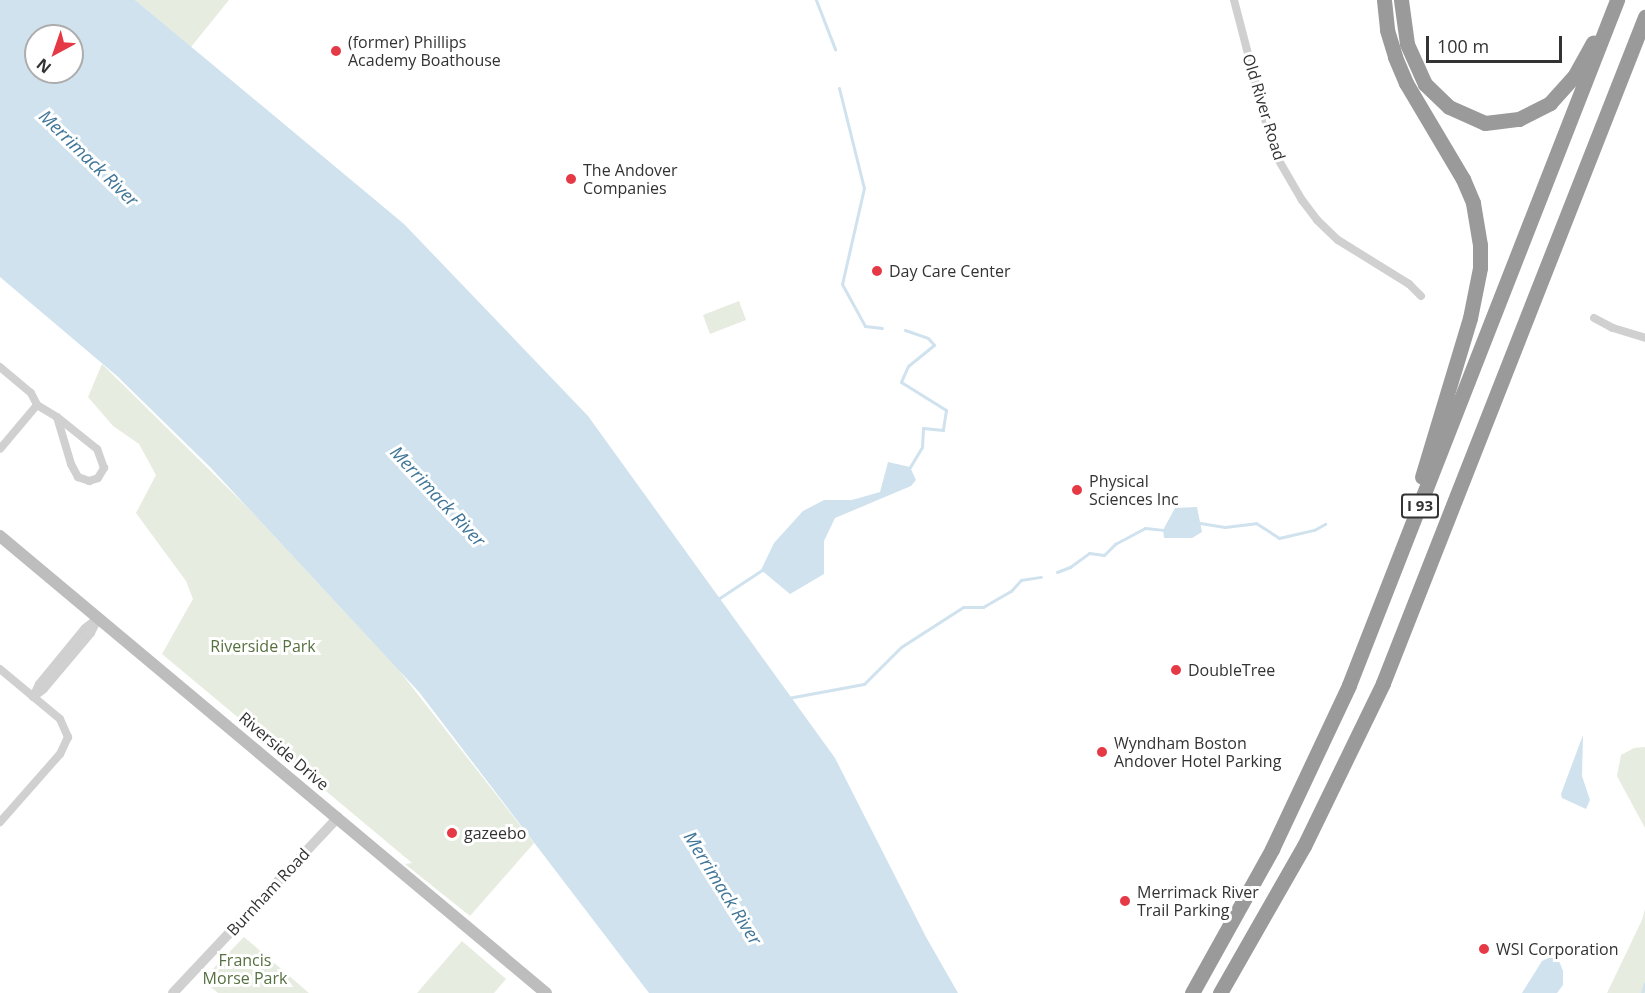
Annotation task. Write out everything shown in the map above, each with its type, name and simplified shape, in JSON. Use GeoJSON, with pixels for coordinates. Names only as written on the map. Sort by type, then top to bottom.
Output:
{"type":"FeatureCollection","features":[{"type":"Feature","properties":{"kind":"highway"},"geometry":{"type":"LineString","coordinates":[[1384,0],[1387,30],[1395,57],[1406,83],[1463,179],[1473,203],[1480,245],[1480,268],[1470,318],[1432,438],[1403,549]]}},
{"type":"Feature","properties":{"kind":"highway"},"geometry":{"type":"LineString","coordinates":[[1401,0],[1407,44],[1425,84],[1449,107],[1485,123],[1519,119],[1550,103],[1575,75],[1617,2]]}},
{"type":"Feature","properties":{"kind":"highway","name":"I 93"},"geometry":{"type":"LineString","coordinates":[[1192,993],[1244,902],[1311,772],[1349,685],[1617,2]]}},
{"type":"Feature","properties":{"kind":"highway","name":"I 93"},"geometry":{"type":"LineString","coordinates":[[1220,993],[1304,846],[1383,683],[1645,17]]}},
{"type":"Feature","properties":{"kind":"main road","name":"Riverside Drive"},"geometry":{"type":"LineString","coordinates":[[0,536],[546,993]]}},
{"type":"Feature","properties":{"kind":"street","name":"Old River Road"},"geometry":{"type":"LineString","coordinates":[[1234,0],[1269,134],[1278,159],[1302,200],[1338,240],[1409,284],[1421,296]]}},
{"type":"Feature","properties":{"kind":"street"},"geometry":{"type":"LineString","coordinates":[[1594,318],[1613,328],[1645,338]]}},
{"type":"Feature","properties":{"kind":"street"},"geometry":{"type":"LineString","coordinates":[[0,367],[31,393],[37,405],[57,417],[97,449],[104,468],[95,480],[83,480],[76,474],[57,417]]}},
{"type":"Feature","properties":{"kind":"street"},"geometry":{"type":"LineString","coordinates":[[0,449],[37,405]]}},
{"type":"Feature","properties":{"kind":"street"},"geometry":{"type":"LineString","coordinates":[[33,697],[44,689],[91,633],[98,618]]}},
{"type":"Feature","properties":{"kind":"street"},"geometry":{"type":"LineString","coordinates":[[0,669],[64,723],[68,743],[0,822]]}},
{"type":"Feature","properties":{"kind":"street","name":"Burnham Road"},"geometry":{"type":"LineString","coordinates":[[173,993],[338,818]]}},
{"type":"Feature","properties":{"kind":"green space"},"geometry":{"type":"Polygon","coordinates":[[[135,0],[229,0],[191,47],[135,0]]]}},
{"type":"Feature","properties":{"kind":"green space"},"geometry":{"type":"Polygon","coordinates":[[[739,301],[746,320],[710,334],[703,315],[739,301]]]}},
{"type":"Feature","properties":{"kind":"green space","name":"Riverside Park"},"geometry":{"type":"Polygon","coordinates":[[[102,364],[249,509],[398,669],[534,843],[470,916],[405,864],[412,863],[162,654],[193,599],[186,581],[136,513],[156,475],[139,444],[113,426],[88,397],[102,364]]]}},
{"type":"Feature","properties":{"kind":"green space"},"geometry":{"type":"Polygon","coordinates":[[[1645,747],[1645,828],[1617,776],[1621,755],[1634,748],[1645,747]]]}},
{"type":"Feature","properties":{"kind":"green space"},"geometry":{"type":"Polygon","coordinates":[[[1645,909],[1645,993],[1607,993],[1642,920],[1645,909]]]}},
{"type":"Feature","properties":{"kind":"green space","name":"Francis Morse Park"},"geometry":{"type":"Polygon","coordinates":[[[244,937],[309,993],[218,993],[202,980],[244,937]]]}},
{"type":"Feature","properties":{"kind":"green space"},"geometry":{"type":"Polygon","coordinates":[[[462,941],[506,979],[494,993],[417,993],[462,941]]]}},
{"type":"Feature","properties":{"kind":"water","name":"Merrimack River"},"geometry":{"type":"Polygon","coordinates":[[[0,0],[135,0],[404,224],[588,416],[835,758],[926,937],[958,993],[649,993],[419,692],[210,467],[117,376],[0,277],[0,0]]]}},
{"type":"Feature","properties":{"kind":"water"},"geometry":{"type":"Polygon","coordinates":[[[888,462],[910,467],[916,480],[911,486],[835,518],[824,541],[824,574],[790,594],[761,570],[774,543],[803,511],[824,500],[852,500],[880,492],[888,462]]]}},
{"type":"Feature","properties":{"kind":"water"},"geometry":{"type":"Polygon","coordinates":[[[1197,507],[1202,532],[1192,538],[1164,538],[1163,530],[1175,508],[1197,507]]]}},
{"type":"Feature","properties":{"kind":"water"},"geometry":{"type":"Polygon","coordinates":[[[1583,735],[1582,776],[1590,800],[1586,809],[1562,798],[1561,794],[1583,735]]]}},
{"type":"Feature","properties":{"kind":"water"},"geometry":{"type":"Polygon","coordinates":[[[1551,957],[1559,961],[1563,971],[1563,985],[1557,993],[1522,993],[1542,961],[1551,957]]]}},
{"type":"Feature","properties":{"kind":"waterway"},"geometry":{"type":"LineString","coordinates":[[816,0],[835,49]]}},
{"type":"Feature","properties":{"kind":"waterway"},"geometry":{"type":"LineString","coordinates":[[839,88],[864,188],[842,284],[865,326],[882,328]]}},
{"type":"Feature","properties":{"kind":"waterway"},"geometry":{"type":"LineString","coordinates":[[905,330],[928,338],[934,345],[908,366],[901,382],[946,410],[943,430],[923,428],[922,447],[908,470]]}},
{"type":"Feature","properties":{"kind":"waterway"},"geometry":{"type":"LineString","coordinates":[[1200,523],[1225,527],[1256,523],[1279,538],[1314,530],[1325,524]]}},
{"type":"Feature","properties":{"kind":"waterway"},"geometry":{"type":"LineString","coordinates":[[1057,572],[1070,567],[1089,553],[1104,555],[1115,544],[1145,528],[1163,530]]}},
{"type":"Feature","properties":{"kind":"waterway"},"geometry":{"type":"LineString","coordinates":[[718,599],[762,570]]}},
{"type":"Feature","properties":{"kind":"waterway"},"geometry":{"type":"LineString","coordinates":[[788,698],[864,684],[901,647],[963,607],[983,607],[1011,591],[1021,580],[1041,577]]}},
{"type":"Feature","properties":{"kind":"waterway"},"geometry":{"type":"LineString","coordinates":[[1642,993],[1645,983]]}},
{"type":"Feature","properties":{"kind":"place","name":"(former) Phillips Academy Boathouse"},"geometry":{"type":"Point","coordinates":[336,51]}},
{"type":"Feature","properties":{"kind":"place","name":"The Andover Companies"},"geometry":{"type":"Point","coordinates":[571,179]}},
{"type":"Feature","properties":{"kind":"place","name":"Day Care Center"},"geometry":{"type":"Point","coordinates":[877,271]}},
{"type":"Feature","properties":{"kind":"place","name":"Physical Sciences Inc"},"geometry":{"type":"Point","coordinates":[1077,490]}},
{"type":"Feature","properties":{"kind":"place","name":"DoubleTree"},"geometry":{"type":"Point","coordinates":[1176,670]}},
{"type":"Feature","properties":{"kind":"place","name":"Wyndham Boston Andover Hotel Parking"},"geometry":{"type":"Point","coordinates":[1102,752]}},
{"type":"Feature","properties":{"kind":"place","name":"gazeebo"},"geometry":{"type":"Point","coordinates":[452,833]}},
{"type":"Feature","properties":{"kind":"place","name":"Merrimack River Trail Parking"},"geometry":{"type":"Point","coordinates":[1125,901]}},
{"type":"Feature","properties":{"kind":"place","name":"WSI Corporation"},"geometry":{"type":"Point","coordinates":[1484,949]}}]}
